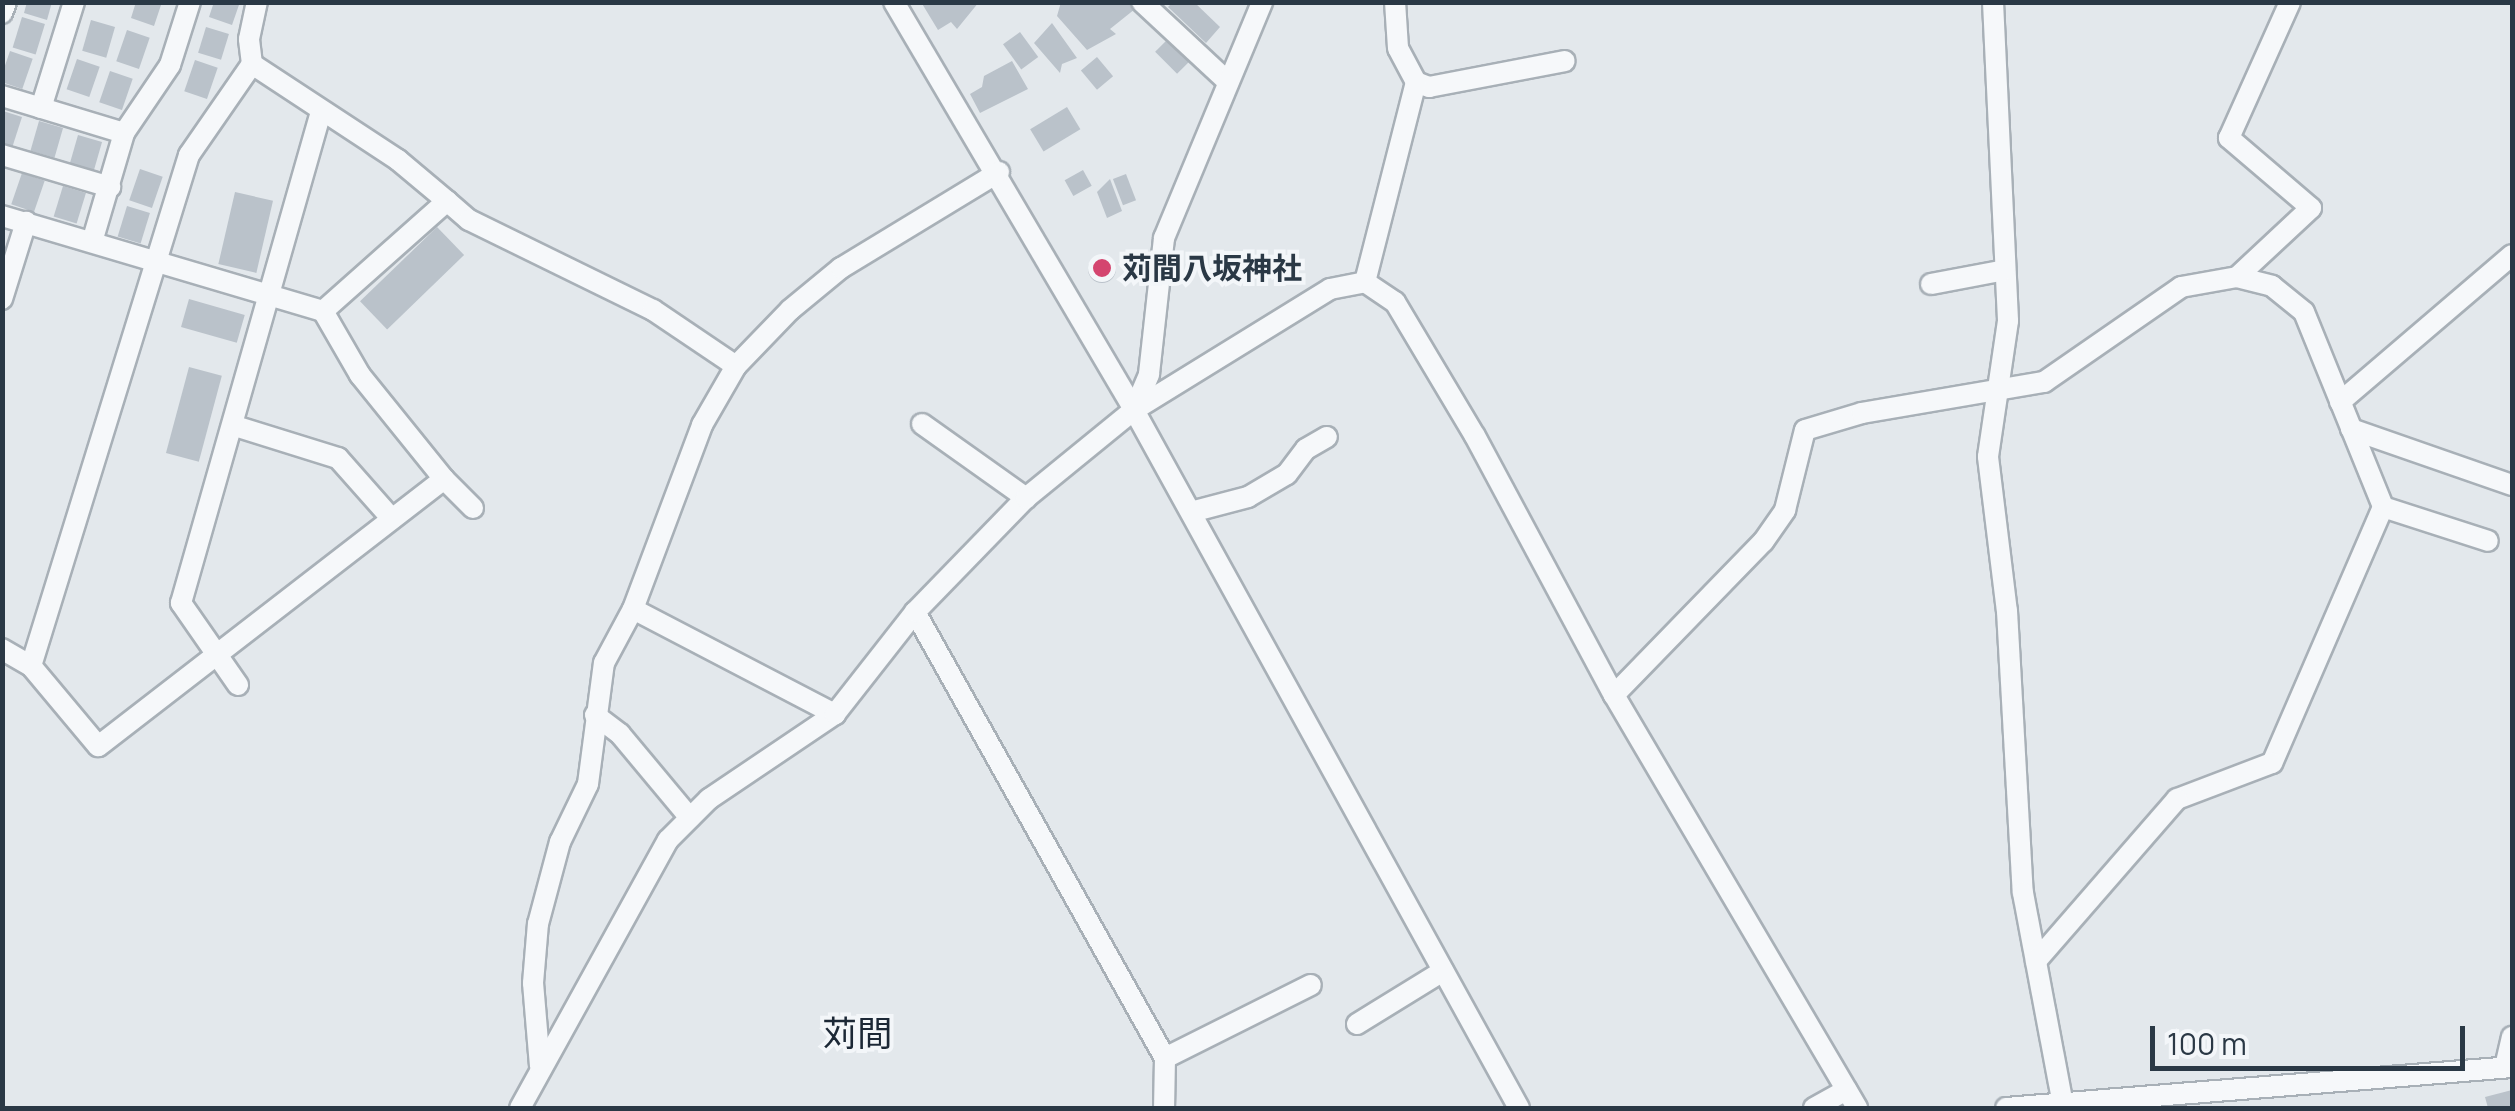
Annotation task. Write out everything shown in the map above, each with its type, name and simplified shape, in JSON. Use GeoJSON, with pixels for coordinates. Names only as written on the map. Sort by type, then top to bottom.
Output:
{"type":"FeatureCollection","features":[{"type":"Feature","properties":{"kind":"street"},"geometry":{"type":"LineString","coordinates":[[2,14],[6,2]]}},
{"type":"Feature","properties":{"kind":"street"},"geometry":{"type":"LineString","coordinates":[[40,108],[74,2]]}},
{"type":"Feature","properties":{"kind":"street"},"geometry":{"type":"LineString","coordinates":[[92,242],[124,133],[170,65],[190,2]]}},
{"type":"Feature","properties":{"kind":"street"},"geometry":{"type":"LineString","coordinates":[[31,666],[189,155],[252,64],[249,38],[257,2]]}},
{"type":"Feature","properties":{"kind":"street"},"geometry":{"type":"LineString","coordinates":[[894,2],[998,172],[1134,410],[1518,1108]]}},
{"type":"Feature","properties":{"kind":"street"},"geometry":{"type":"LineString","coordinates":[[1142,2],[1228,82]]}},
{"type":"Feature","properties":{"kind":"street"},"geometry":{"type":"LineString","coordinates":[[1134,410],[1149,374],[1164,238],[1262,2]]}},
{"type":"Feature","properties":{"kind":"street"},"geometry":{"type":"LineString","coordinates":[[1394,2],[1398,48],[1416,82],[1428,87],[1565,61]]}},
{"type":"Feature","properties":{"kind":"street"},"geometry":{"type":"LineString","coordinates":[[1994,2],[2005,270],[2001,389],[1988,457],[2007,611],[2022,893],[2062,1100]]}},
{"type":"Feature","properties":{"kind":"street"},"geometry":{"type":"LineString","coordinates":[[2237,277],[2312,208],[2229,138],[2290,2]]}},
{"type":"Feature","properties":{"kind":"street"},"geometry":{"type":"LineString","coordinates":[[252,64],[470,220],[653,310],[736,366]]}},
{"type":"Feature","properties":{"kind":"street"},"geometry":{"type":"LineString","coordinates":[[1365,282],[1416,82]]}},
{"type":"Feature","properties":{"kind":"street"},"geometry":{"type":"LineString","coordinates":[[2,96],[124,133]]}},
{"type":"Feature","properties":{"kind":"street"},"geometry":{"type":"LineString","coordinates":[[238,685],[181,603],[236,426],[322,112]]}},
{"type":"Feature","properties":{"kind":"street"},"geometry":{"type":"LineString","coordinates":[[2,156],[110,187]]}},
{"type":"Feature","properties":{"kind":"street"},"geometry":{"type":"LineString","coordinates":[[540,1068],[533,983],[538,924],[560,842],[588,784],[604,663],[633,609],[676,483],[736,366],[841,268],[998,172]]}},
{"type":"Feature","properties":{"kind":"street"},"geometry":{"type":"LineString","coordinates":[[323,311],[447,201]]}},
{"type":"Feature","properties":{"kind":"street"},"geometry":{"type":"LineString","coordinates":[[2,216],[323,311],[360,376],[444,479],[473,508]]}},
{"type":"Feature","properties":{"kind":"street"},"geometry":{"type":"LineString","coordinates":[[2,299],[26,222]]}},
{"type":"Feature","properties":{"kind":"street"},"geometry":{"type":"LineString","coordinates":[[2340,402],[2512,254]]}},
{"type":"Feature","properties":{"kind":"street"},"geometry":{"type":"LineString","coordinates":[[1930,284],[2005,270]]}},
{"type":"Feature","properties":{"kind":"street"},"geometry":{"type":"LineString","coordinates":[[1614,695],[1763,542],[1785,510],[1805,430],[1862,413],[2001,389],[2070,370],[2181,287],[2237,277],[2272,286],[2304,312],[2383,507],[2272,763],[2177,799],[2036,962]]}},
{"type":"Feature","properties":{"kind":"street"},"geometry":{"type":"LineString","coordinates":[[520,1108],[668,840],[690,818],[835,714],[915,612],[1026,498],[1134,410],[1330,289],[1365,282],[1394,302],[1476,436],[1614,695],[1857,1108]]}},
{"type":"Feature","properties":{"kind":"street"},"geometry":{"type":"LineString","coordinates":[[922,424],[1026,498]]}},
{"type":"Feature","properties":{"kind":"street"},"geometry":{"type":"LineString","coordinates":[[236,426],[338,458],[392,519]]}},
{"type":"Feature","properties":{"kind":"street"},"geometry":{"type":"LineString","coordinates":[[2351,429],[2512,485]]}},
{"type":"Feature","properties":{"kind":"street"},"geometry":{"type":"LineString","coordinates":[[1190,512],[1248,497],[1287,474],[1306,449],[1327,437]]}},
{"type":"Feature","properties":{"kind":"street"},"geometry":{"type":"LineString","coordinates":[[2,649],[31,666],[98,746],[219,657],[444,479]]}},
{"type":"Feature","properties":{"kind":"street"},"geometry":{"type":"LineString","coordinates":[[2383,507],[2488,541]]}},
{"type":"Feature","properties":{"kind":"street"},"geometry":{"type":"LineString","coordinates":[[633,609],[835,714]]}},
{"type":"Feature","properties":{"kind":"street"},"geometry":{"type":"LineString","coordinates":[[915,612],[1165,1058],[1164,1108]]}},
{"type":"Feature","properties":{"kind":"street"},"geometry":{"type":"LineString","coordinates":[[595,715],[620,734],[690,818]]}},
{"type":"Feature","properties":{"kind":"street"},"geometry":{"type":"LineString","coordinates":[[1357,1024],[1443,971]]}},
{"type":"Feature","properties":{"kind":"street"},"geometry":{"type":"LineString","coordinates":[[1165,1058],[1177,1057],[1311,985]]}},
{"type":"Feature","properties":{"kind":"street"},"geometry":{"type":"LineString","coordinates":[[2006,1108],[2062,1100],[2508,1067],[2512,1037]]}},
{"type":"Feature","properties":{"kind":"street"},"geometry":{"type":"LineString","coordinates":[[1814,1108],[1846,1090]]}},
{"type":"Feature","properties":{"kind":"building"},"geometry":{"type":"Polygon","coordinates":[[[27,2],[52,2],[47,20],[24,13],[27,2]]]}},
{"type":"Feature","properties":{"kind":"building"},"geometry":{"type":"Polygon","coordinates":[[[136,2],[162,2],[154,26],[131,18],[136,2]]]}},
{"type":"Feature","properties":{"kind":"building"},"geometry":{"type":"Polygon","coordinates":[[[214,2],[240,2],[232,25],[209,17],[214,2]]]}},
{"type":"Feature","properties":{"kind":"building"},"geometry":{"type":"Polygon","coordinates":[[[921,2],[979,2],[957,29],[951,22],[938,30],[921,2]]]}},
{"type":"Feature","properties":{"kind":"building"},"geometry":{"type":"Polygon","coordinates":[[[1061,2],[1129,2],[1135,9],[1110,29],[1116,34],[1087,50],[1057,16],[1061,2]]]}},
{"type":"Feature","properties":{"kind":"building"},"geometry":{"type":"Polygon","coordinates":[[[1173,2],[1194,2],[1220,27],[1206,43],[1168,7],[1173,2]]]}},
{"type":"Feature","properties":{"kind":"building"},"geometry":{"type":"Polygon","coordinates":[[[22,17],[45,24],[36,55],[13,48],[22,17]]]}},
{"type":"Feature","properties":{"kind":"building"},"geometry":{"type":"Polygon","coordinates":[[[91,20],[115,27],[106,58],[82,51],[91,20]]]}},
{"type":"Feature","properties":{"kind":"building"},"geometry":{"type":"Polygon","coordinates":[[[1052,23],[1077,58],[1062,64],[1060,73],[1034,43],[1052,23]]]}},
{"type":"Feature","properties":{"kind":"building"},"geometry":{"type":"Polygon","coordinates":[[[206,27],[229,34],[221,60],[198,53],[206,27]]]}},
{"type":"Feature","properties":{"kind":"building"},"geometry":{"type":"Polygon","coordinates":[[[127,30],[150,38],[139,69],[116,61],[127,30]]]}},
{"type":"Feature","properties":{"kind":"building"},"geometry":{"type":"Polygon","coordinates":[[[1020,32],[1038,57],[1021,69],[1003,44],[1020,32]]]}},
{"type":"Feature","properties":{"kind":"building"},"geometry":{"type":"Polygon","coordinates":[[[1170,37],[1192,59],[1177,74],[1155,52],[1170,37]]]}},
{"type":"Feature","properties":{"kind":"building"},"geometry":{"type":"Polygon","coordinates":[[[10,51],[33,59],[22,89],[2,82],[10,51]]]}},
{"type":"Feature","properties":{"kind":"building"},"geometry":{"type":"Polygon","coordinates":[[[1097,57],[1113,76],[1097,90],[1081,70],[1097,57]]]}},
{"type":"Feature","properties":{"kind":"building"},"geometry":{"type":"Polygon","coordinates":[[[77,59],[100,67],[89,97],[67,89],[77,59]]]}},
{"type":"Feature","properties":{"kind":"building"},"geometry":{"type":"Polygon","coordinates":[[[195,60],[218,68],[207,99],[184,91],[195,60]]]}},
{"type":"Feature","properties":{"kind":"building"},"geometry":{"type":"Polygon","coordinates":[[[1012,61],[1028,89],[980,113],[970,94],[982,87],[984,76],[1012,61]]]}},
{"type":"Feature","properties":{"kind":"building"},"geometry":{"type":"Polygon","coordinates":[[[110,71],[133,79],[122,110],[99,102],[110,71]]]}},
{"type":"Feature","properties":{"kind":"building"},"geometry":{"type":"Polygon","coordinates":[[[1067,107],[1080,129],[1044,151],[1030,129],[1067,107]]]}},
{"type":"Feature","properties":{"kind":"building"},"geometry":{"type":"Polygon","coordinates":[[[3,111],[22,117],[12,148],[3,145],[3,111]]]}},
{"type":"Feature","properties":{"kind":"building"},"geometry":{"type":"Polygon","coordinates":[[[39,121],[63,128],[54,158],[30,151],[39,121]]]}},
{"type":"Feature","properties":{"kind":"building"},"geometry":{"type":"Polygon","coordinates":[[[78,135],[102,142],[93,173],[69,166],[78,135]]]}},
{"type":"Feature","properties":{"kind":"building"},"geometry":{"type":"Polygon","coordinates":[[[140,169],[163,177],[152,208],[129,200],[140,169]]]}},
{"type":"Feature","properties":{"kind":"building"},"geometry":{"type":"Polygon","coordinates":[[[1083,170],[1092,186],[1073,196],[1065,180],[1083,170]]]}},
{"type":"Feature","properties":{"kind":"building"},"geometry":{"type":"Polygon","coordinates":[[[22,173],[45,181],[34,212],[11,204],[22,173]]]}},
{"type":"Feature","properties":{"kind":"building"},"geometry":{"type":"Polygon","coordinates":[[[1126,174],[1136,200],[1123,205],[1113,179],[1126,174]]]}},
{"type":"Feature","properties":{"kind":"building"},"geometry":{"type":"Polygon","coordinates":[[[1110,179],[1122,211],[1107,218],[1097,192],[1110,179]]]}},
{"type":"Feature","properties":{"kind":"building"},"geometry":{"type":"Polygon","coordinates":[[[63,186],[86,193],[77,224],[54,217],[63,186]]]}},
{"type":"Feature","properties":{"kind":"building"},"geometry":{"type":"Polygon","coordinates":[[[235,192],[273,201],[256,273],[218,264],[235,192]]]}},
{"type":"Feature","properties":{"kind":"building"},"geometry":{"type":"Polygon","coordinates":[[[127,206],[150,213],[141,244],[118,237],[127,206]]]}},
{"type":"Feature","properties":{"kind":"building"},"geometry":{"type":"Polygon","coordinates":[[[437,227],[464,255],[387,329],[360,301],[437,227]]]}},
{"type":"Feature","properties":{"kind":"building","name":"苅間八坂神社"},"geometry":{"type":"Polygon","coordinates":[[[1102,255],[1112,259],[1116,269],[1112,279],[1102,283],[1092,279],[1088,269],[1092,259],[1102,255]]]}},
{"type":"Feature","properties":{"kind":"building"},"geometry":{"type":"Polygon","coordinates":[[[189,299],[245,315],[237,343],[181,327],[189,299]]]}},
{"type":"Feature","properties":{"kind":"building"},"geometry":{"type":"Polygon","coordinates":[[[189,367],[222,376],[199,462],[166,453],[189,367]]]}},
{"type":"Feature","properties":{"kind":"building"},"geometry":{"type":"Polygon","coordinates":[[[2512,1090],[2512,1108],[2488,1108],[2485,1097],[2512,1090]]]}},
{"type":"Feature","properties":{"kind":"place","name":"苅間八坂神社"},"geometry":{"type":"Point","coordinates":[1102,268]}},
{"type":"Feature","properties":{"kind":"district","name":"苅間"},"geometry":{"type":"Point","coordinates":[857,1033]}}]}
